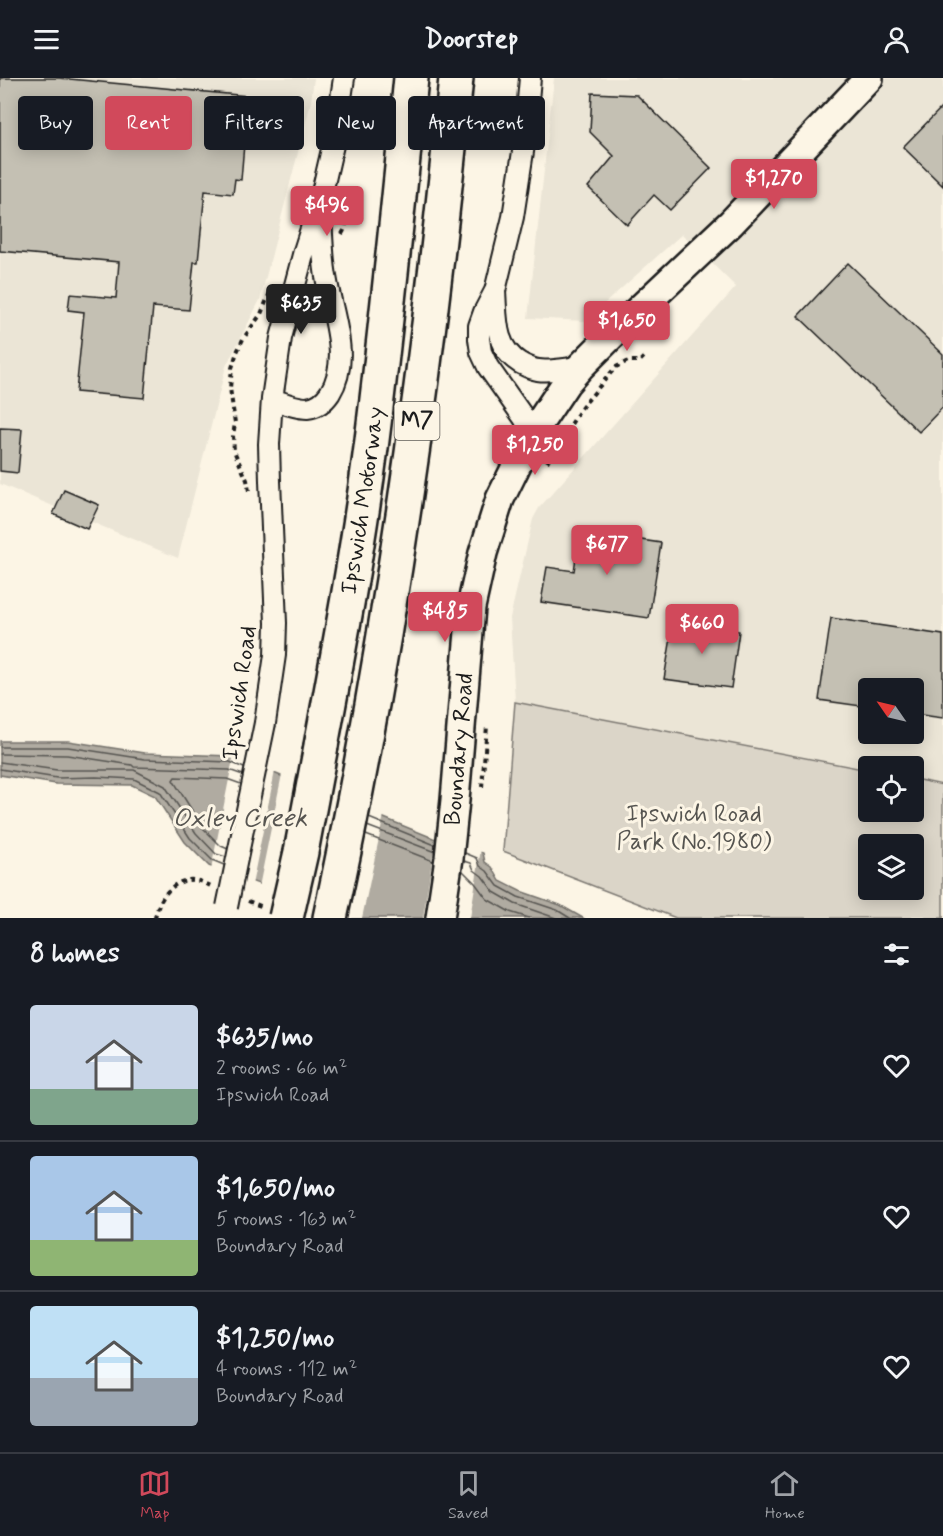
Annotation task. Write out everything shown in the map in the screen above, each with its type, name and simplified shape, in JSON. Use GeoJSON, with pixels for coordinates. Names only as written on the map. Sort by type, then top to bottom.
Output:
{"type":"FeatureCollection","features":[{"type":"Feature","properties":{"kind":"highway","name":"Ipswich Motorway"},"geometry":{"type":"LineString","coordinates":[[286,918],[301,852],[348,601],[372,442],[411,78]]}},
{"type":"Feature","properties":{"kind":"highway","name":"Ipswich Motorway"},"geometry":{"type":"LineString","coordinates":[[330,918],[362,763],[403,521],[435,274],[456,78]]}},
{"type":"Feature","properties":{"kind":"main road","name":"Boundary Road"},"geometry":{"type":"LineString","coordinates":[[440,918],[449,858],[468,636],[476,580],[500,499],[532,434],[580,367],[731,223],[869,78]]}},
{"type":"Feature","properties":{"kind":"street","name":"Ipswich Road"},"geometry":{"type":"LineString","coordinates":[[225,912],[265,723],[275,655],[276,623],[269,444],[272,399],[281,338],[321,197],[336,132],[344,78]]}},
{"type":"Feature","properties":{"kind":"street"},"geometry":{"type":"LineString","coordinates":[[530,78],[524,145],[513,217],[495,291],[479,326],[478,339],[488,367],[524,418],[532,434]]}},
{"type":"Feature","properties":{"kind":"street","name":"Ipswich Road"},"geometry":{"type":"LineString","coordinates":[[272,399],[303,408],[319,404],[331,391],[338,371],[338,335],[324,265],[321,197]]}},
{"type":"Feature","properties":{"kind":"street"},"geometry":{"type":"LineString","coordinates":[[495,291],[498,336],[505,350],[516,360],[528,367],[540,370],[580,367]]}},
{"type":"Feature","properties":{"kind":"path"},"geometry":{"type":"LineString","coordinates":[[546,464],[582,407],[616,367],[628,361],[640,361],[646,355]]}},
{"type":"Feature","properties":{"kind":"path"},"geometry":{"type":"LineString","coordinates":[[482,787],[487,717]]}},
{"type":"Feature","properties":{"kind":"path"},"geometry":{"type":"LineString","coordinates":[[155,918],[159,902]]}},
{"type":"Feature","properties":{"kind":"shaded area"},"geometry":{"type":"Polygon","coordinates":[[[0,78],[314,78],[304,129],[304,96],[204,96],[204,150],[299,150],[260,300],[226,366],[178,558],[0,484],[0,78]]]}},
{"type":"Feature","properties":{"kind":"shaded area"},"geometry":{"type":"Polygon","coordinates":[[[554,78],[943,78],[943,785],[924,781],[924,756],[858,756],[858,768],[515,702],[510,618],[533,519],[539,508],[736,287],[682,234],[585,321],[528,318],[554,78]]]}},
{"type":"Feature","properties":{"kind":"green space","name":"Ipswich Road Park (No.1980)"},"geometry":{"type":"Polygon","coordinates":[[[515,702],[858,768],[858,822],[924,822],[924,781],[943,785],[943,918],[676,918],[503,851],[515,702]]]}},
{"type":"Feature","properties":{"kind":"water","name":"Oxley Creek"},"geometry":{"type":"Polygon","coordinates":[[[0,741],[68,741],[145,753],[232,756],[433,838],[483,853],[485,862],[492,867],[500,881],[520,891],[560,905],[583,918],[353,918],[209,866],[185,842],[155,796],[132,785],[56,784],[0,775],[0,741]]]}},
{"type":"Feature","properties":{"kind":"pier"},"geometry":{"type":"Polygon","coordinates":[[[234,754],[275,771],[252,885],[211,870],[234,754]]]}},
{"type":"Feature","properties":{"kind":"pier"},"geometry":{"type":"Polygon","coordinates":[[[282,774],[384,815],[362,918],[344,918],[259,887],[282,774]]]}},
{"type":"Feature","properties":{"kind":"pier"},"geometry":{"type":"Polygon","coordinates":[[[436,835],[481,849],[470,918],[423,918],[436,835]]]}},
{"type":"Feature","properties":{"kind":"building"},"geometry":{"type":"Polygon","coordinates":[[[0,78],[59,78],[248,96],[204,96],[204,150],[244,150],[241,180],[235,179],[233,194],[205,191],[198,262],[194,262],[189,310],[153,307],[144,398],[76,392],[84,312],[68,310],[70,294],[116,298],[119,262],[0,251],[0,78]]]}},
{"type":"Feature","properties":{"kind":"building"},"geometry":{"type":"Polygon","coordinates":[[[592,93],[637,95],[711,168],[670,210],[654,195],[627,225],[588,187],[614,156],[590,132],[592,93]]]}},
{"type":"Feature","properties":{"kind":"building"},"geometry":{"type":"Polygon","coordinates":[[[943,106],[943,186],[903,147],[943,106]]]}},
{"type":"Feature","properties":{"kind":"building"},"geometry":{"type":"Polygon","coordinates":[[[848,263],[943,354],[943,407],[919,432],[798,316],[848,263]]]}},
{"type":"Feature","properties":{"kind":"building"},"geometry":{"type":"Polygon","coordinates":[[[0,428],[22,429],[18,473],[0,471],[0,428]]]}},
{"type":"Feature","properties":{"kind":"building"},"geometry":{"type":"Polygon","coordinates":[[[64,490],[99,505],[87,529],[53,514],[64,490]]]}},
{"type":"Feature","properties":{"kind":"building"},"geometry":{"type":"Polygon","coordinates":[[[580,531],[661,543],[649,618],[541,602],[547,567],[574,571],[580,531]]]}},
{"type":"Feature","properties":{"kind":"building"},"geometry":{"type":"Polygon","coordinates":[[[831,618],[943,635],[943,718],[924,715],[924,678],[858,678],[858,706],[819,700],[831,618]]]}},
{"type":"Feature","properties":{"kind":"building"},"geometry":{"type":"Polygon","coordinates":[[[674,620],[739,631],[731,688],[664,679],[674,620]]]}}]}
